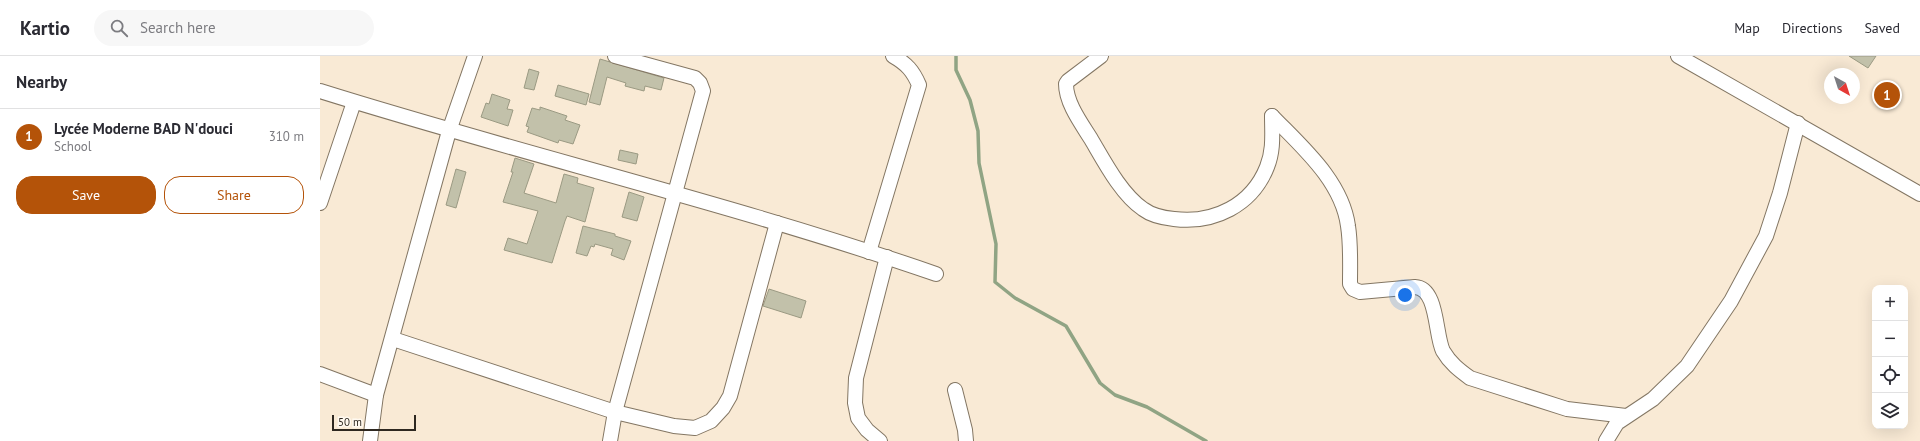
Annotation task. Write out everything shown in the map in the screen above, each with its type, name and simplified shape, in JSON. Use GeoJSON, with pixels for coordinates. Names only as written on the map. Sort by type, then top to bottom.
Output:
{"type":"FeatureCollection","features":[{"type":"Feature","properties":{"kind":"street"},"geometry":{"type":"LineString","coordinates":[[370,441],[376,395],[393,339],[449,131],[475,56]]}},
{"type":"Feature","properties":{"kind":"street"},"geometry":{"type":"LineString","coordinates":[[610,441],[615,412],[703,91],[700,83],[695,78],[615,56]]}},
{"type":"Feature","properties":{"kind":"street"},"geometry":{"type":"LineString","coordinates":[[869,252],[919,86],[914,73],[902,61],[894,56]]}},
{"type":"Feature","properties":{"kind":"street"},"geometry":{"type":"LineString","coordinates":[[1101,56],[1068,81],[1066,84],[1067,93],[1074,110],[1107,167],[1128,195],[1143,210],[1169,218],[1188,221],[1210,218],[1224,213],[1238,203],[1254,189],[1267,167],[1272,149],[1272,116],[1327,176],[1338,196],[1348,226],[1350,284],[1352,289],[1360,292],[1420,287],[1432,301],[1438,336],[1443,350],[1448,359],[1458,370],[1470,378],[1567,409],[1626,416]]}},
{"type":"Feature","properties":{"kind":"street"},"geometry":{"type":"LineString","coordinates":[[1678,56],[1920,192]]}},
{"type":"Feature","properties":{"kind":"street"},"geometry":{"type":"LineString","coordinates":[[320,91],[449,131],[777,223],[887,257],[936,274]]}},
{"type":"Feature","properties":{"kind":"street"},"geometry":{"type":"LineString","coordinates":[[320,203],[354,102]]}},
{"type":"Feature","properties":{"kind":"street"},"geometry":{"type":"LineString","coordinates":[[1606,441],[1617,423],[1654,399],[1687,366],[1731,301],[1768,230],[1780,193],[1798,123]]}},
{"type":"Feature","properties":{"kind":"street"},"geometry":{"type":"LineString","coordinates":[[393,339],[615,412],[674,426],[695,428],[711,421],[723,408],[730,396],[777,223]]}},
{"type":"Feature","properties":{"kind":"street"},"geometry":{"type":"LineString","coordinates":[[880,441],[867,430],[858,418],[855,403],[856,378],[887,257]]}},
{"type":"Feature","properties":{"kind":"street"},"geometry":{"type":"LineString","coordinates":[[320,374],[376,395]]}},
{"type":"Feature","properties":{"kind":"street"},"geometry":{"type":"LineString","coordinates":[[955,390],[965,430],[966,441]]}},
{"type":"Feature","properties":{"kind":"building"},"geometry":{"type":"Polygon","coordinates":[[[1849,56],[1876,56],[1868,68],[1849,56]]]}},
{"type":"Feature","properties":{"kind":"building"},"geometry":{"type":"Polygon","coordinates":[[[600,59],[664,78],[661,90],[645,86],[644,91],[625,86],[626,83],[607,77],[600,105],[589,102],[600,59]]]}},
{"type":"Feature","properties":{"kind":"building"},"geometry":{"type":"Polygon","coordinates":[[[529,69],[539,72],[534,90],[524,88],[529,69]]]}},
{"type":"Feature","properties":{"kind":"building"},"geometry":{"type":"Polygon","coordinates":[[[558,85],[589,94],[586,105],[555,96],[558,85]]]}},
{"type":"Feature","properties":{"kind":"building"},"geometry":{"type":"Polygon","coordinates":[[[492,94],[510,100],[507,109],[513,110],[508,126],[481,117],[486,103],[489,104],[492,94]]]}},
{"type":"Feature","properties":{"kind":"building"},"geometry":{"type":"Polygon","coordinates":[[[540,107],[567,116],[565,120],[580,125],[573,144],[559,140],[558,143],[527,132],[529,127],[526,126],[532,108],[540,110],[540,107]]]}},
{"type":"Feature","properties":{"kind":"building"},"geometry":{"type":"Polygon","coordinates":[[[620,150],[638,154],[636,164],[618,160],[620,150]]]}},
{"type":"Feature","properties":{"kind":"building"},"geometry":{"type":"Polygon","coordinates":[[[515,158],[534,164],[524,193],[556,203],[564,174],[578,178],[577,183],[594,188],[585,222],[567,216],[552,263],[504,250],[508,238],[527,244],[538,211],[503,202],[513,172],[511,172],[515,158]]]}},
{"type":"Feature","properties":{"kind":"building"},"geometry":{"type":"Polygon","coordinates":[[[456,169],[466,172],[456,208],[446,205],[456,169]]]}},
{"type":"Feature","properties":{"kind":"building"},"geometry":{"type":"Polygon","coordinates":[[[629,192],[644,197],[637,221],[622,217],[629,192]]]}},
{"type":"Feature","properties":{"kind":"building"},"geometry":{"type":"Polygon","coordinates":[[[583,226],[615,234],[615,236],[631,241],[624,260],[611,255],[613,249],[595,244],[594,247],[591,246],[587,256],[576,253],[583,226]]]}},
{"type":"Feature","properties":{"kind":"building"},"geometry":{"type":"Polygon","coordinates":[[[769,289],[806,301],[801,318],[763,306],[769,289]]]}},
{"type":"Feature","properties":{"kind":"waterway"},"geometry":{"type":"LineString","coordinates":[[956,56],[956,70],[970,100],[978,131],[979,163],[996,244],[995,282],[1015,298],[1066,326],[1100,383],[1115,395],[1147,407],[1206,441]]}},
{"type":"Feature","properties":{"kind":"place","name":"Lycée Moderne BAD N'douci"},"geometry":{"type":"Point","coordinates":[1887,95]}}]}
